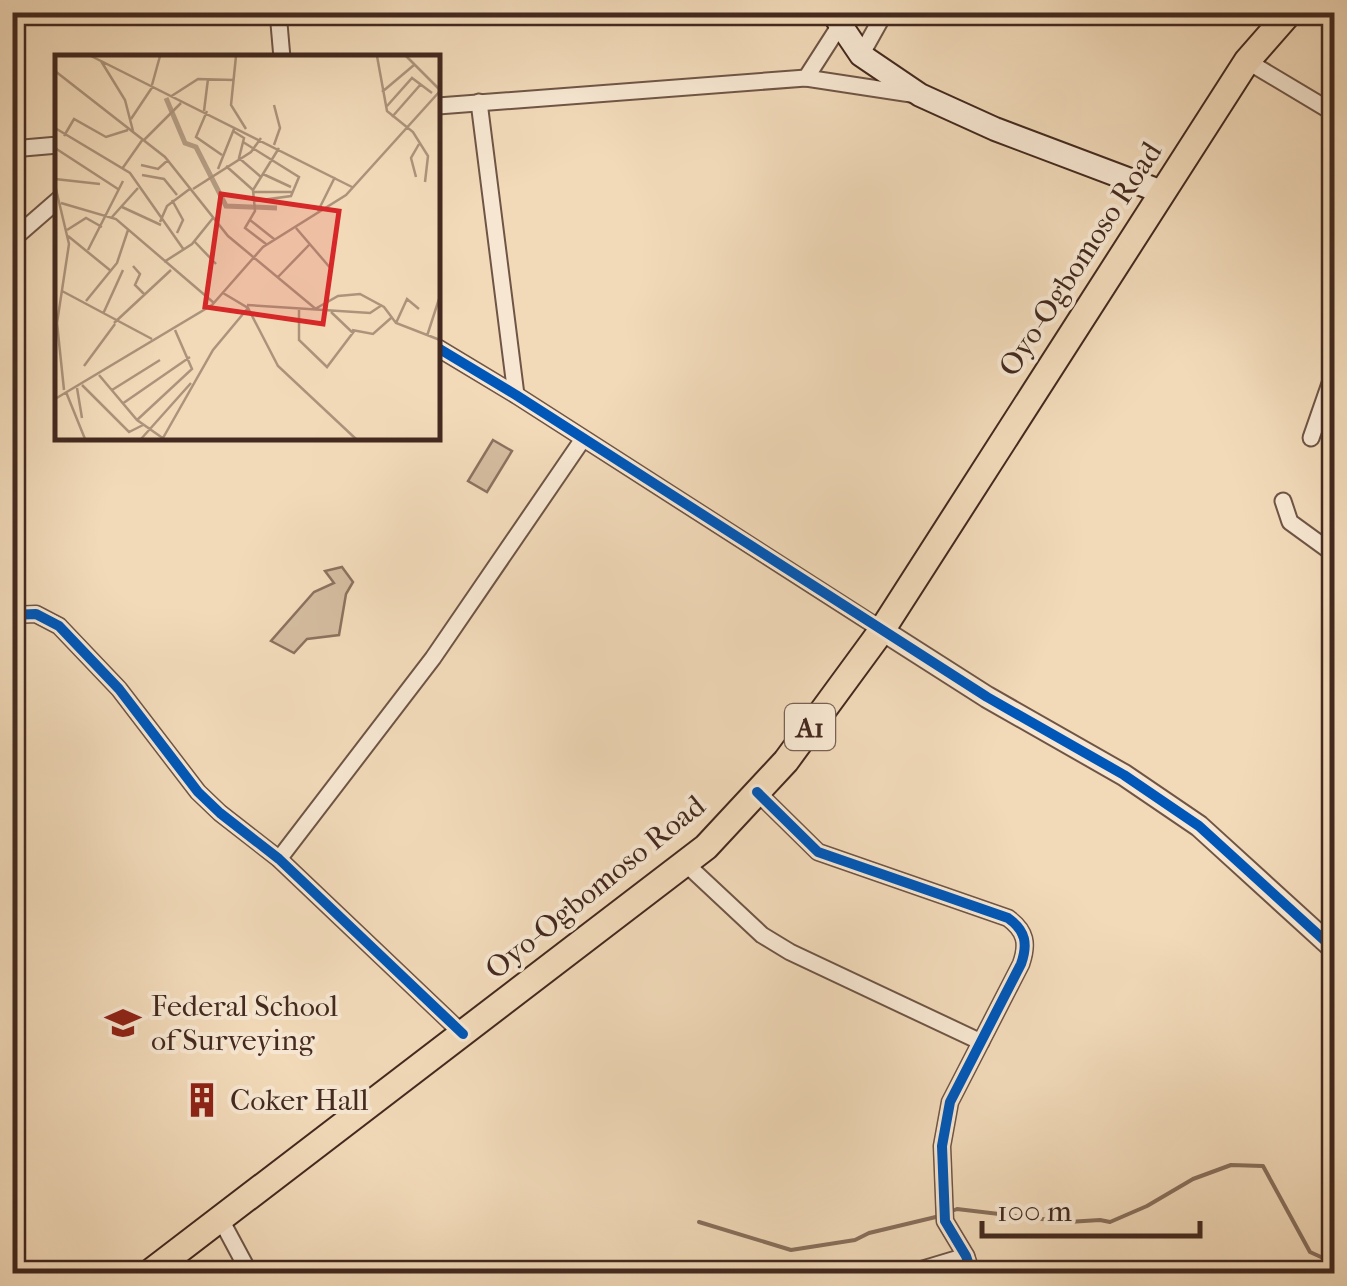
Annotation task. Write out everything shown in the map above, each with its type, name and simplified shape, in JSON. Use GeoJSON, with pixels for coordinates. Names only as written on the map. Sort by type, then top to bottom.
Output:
{"type":"FeatureCollection","features":[{"type":"Feature","properties":{"kind":"highway","name":"Oyo-Ogbomoso Road"},"geometry":{"type":"LineString","coordinates":[[148,1274],[706,847],[786,761],[882,630],[1248,61],[1290,12]]}},
{"type":"Feature","properties":{"kind":"main road"},"geometry":{"type":"LineString","coordinates":[[836,18],[861,55],[920,96],[995,129],[1162,192]]}},
{"type":"Feature","properties":{"kind":"street"},"geometry":{"type":"LineString","coordinates":[[278,12],[282,55]]}},
{"type":"Feature","properties":{"kind":"street"},"geometry":{"type":"LineString","coordinates":[[861,55],[886,12]]}},
{"type":"Feature","properties":{"kind":"street"},"geometry":{"type":"LineString","coordinates":[[806,78],[836,18]]}},
{"type":"Feature","properties":{"kind":"street"},"geometry":{"type":"LineString","coordinates":[[1248,61],[1334,113]]}},
{"type":"Feature","properties":{"kind":"street"},"geometry":{"type":"LineString","coordinates":[[440,106],[806,78],[920,96]]}},
{"type":"Feature","properties":{"kind":"street"},"geometry":{"type":"LineString","coordinates":[[479,102],[516,395]]}},
{"type":"Feature","properties":{"kind":"street"},"geometry":{"type":"LineString","coordinates":[[12,150],[55,145]]}},
{"type":"Feature","properties":{"kind":"street"},"geometry":{"type":"LineString","coordinates":[[12,240],[55,203]]}},
{"type":"Feature","properties":{"kind":"street"},"geometry":{"type":"LineString","coordinates":[[440,349],[988,697],[1124,775],[1198,826],[1334,949]]}},
{"type":"Feature","properties":{"kind":"street"},"geometry":{"type":"LineString","coordinates":[[1310,438],[1334,372]]}},
{"type":"Feature","properties":{"kind":"street"},"geometry":{"type":"LineString","coordinates":[[280,859],[433,658],[583,440]]}},
{"type":"Feature","properties":{"kind":"street"},"geometry":{"type":"LineString","coordinates":[[1282,501],[1290,522],[1334,554]]}},
{"type":"Feature","properties":{"kind":"street"},"geometry":{"type":"LineString","coordinates":[[12,616],[36,614],[59,626],[119,690],[198,792],[280,859],[463,1034]]}},
{"type":"Feature","properties":{"kind":"street"},"geometry":{"type":"LineString","coordinates":[[757,792],[818,852],[1008,918],[1018,926],[1027,948],[950,1102],[942,1146],[944,1221],[966,1256],[972,1274]]}},
{"type":"Feature","properties":{"kind":"street"},"geometry":{"type":"LineString","coordinates":[[685,863],[762,935],[790,952],[980,1042]]}},
{"type":"Feature","properties":{"kind":"street"},"geometry":{"type":"LineString","coordinates":[[220,1218],[250,1274]]}},
{"type":"Feature","properties":{"kind":"street"},"geometry":{"type":"LineString","coordinates":[[906,1274],[966,1256]]}},
{"type":"Feature","properties":{"kind":"shaded area"},"geometry":{"type":"Polygon","coordinates":[[[493,440],[512,451],[487,492],[468,481],[493,440]]]}},
{"type":"Feature","properties":{"kind":"shaded area"},"geometry":{"type":"Polygon","coordinates":[[[342,567],[353,582],[346,594],[339,635],[307,639],[294,653],[271,641],[314,592],[334,583],[325,571],[342,567]]]}},
{"type":"Feature","properties":{"kind":"waterway"},"geometry":{"type":"LineString","coordinates":[[949,1212],[957,1209],[1068,1222],[1110,1222],[1193,1179],[1231,1165],[1263,1166],[1310,1252],[1334,1263]]}},
{"type":"Feature","properties":{"kind":"waterway"},"geometry":{"type":"LineString","coordinates":[[699,1222],[791,1250],[855,1240],[940,1216]]}},
{"type":"Feature","properties":{"kind":"cycle path"},"geometry":{"type":"LineString","coordinates":[[440,349],[987,697],[1124,775],[1199,826],[1334,949]]}},
{"type":"Feature","properties":{"kind":"cycle path"},"geometry":{"type":"LineString","coordinates":[[12,615],[36,614],[59,626],[119,689],[198,792],[279,859],[463,1034]]}},
{"type":"Feature","properties":{"kind":"cycle path"},"geometry":{"type":"LineString","coordinates":[[757,792],[818,852],[1008,918],[1022,933],[1025,944],[1021,964],[950,1102],[942,1146],[945,1221],[972,1274]]}},
{"type":"Feature","properties":{"kind":"place","name":"Federal School of Surveying"},"geometry":{"type":"Point","coordinates":[123,1023]}},
{"type":"Feature","properties":{"kind":"place","name":"Coker Hall"},"geometry":{"type":"Point","coordinates":[202,1100]}}]}
